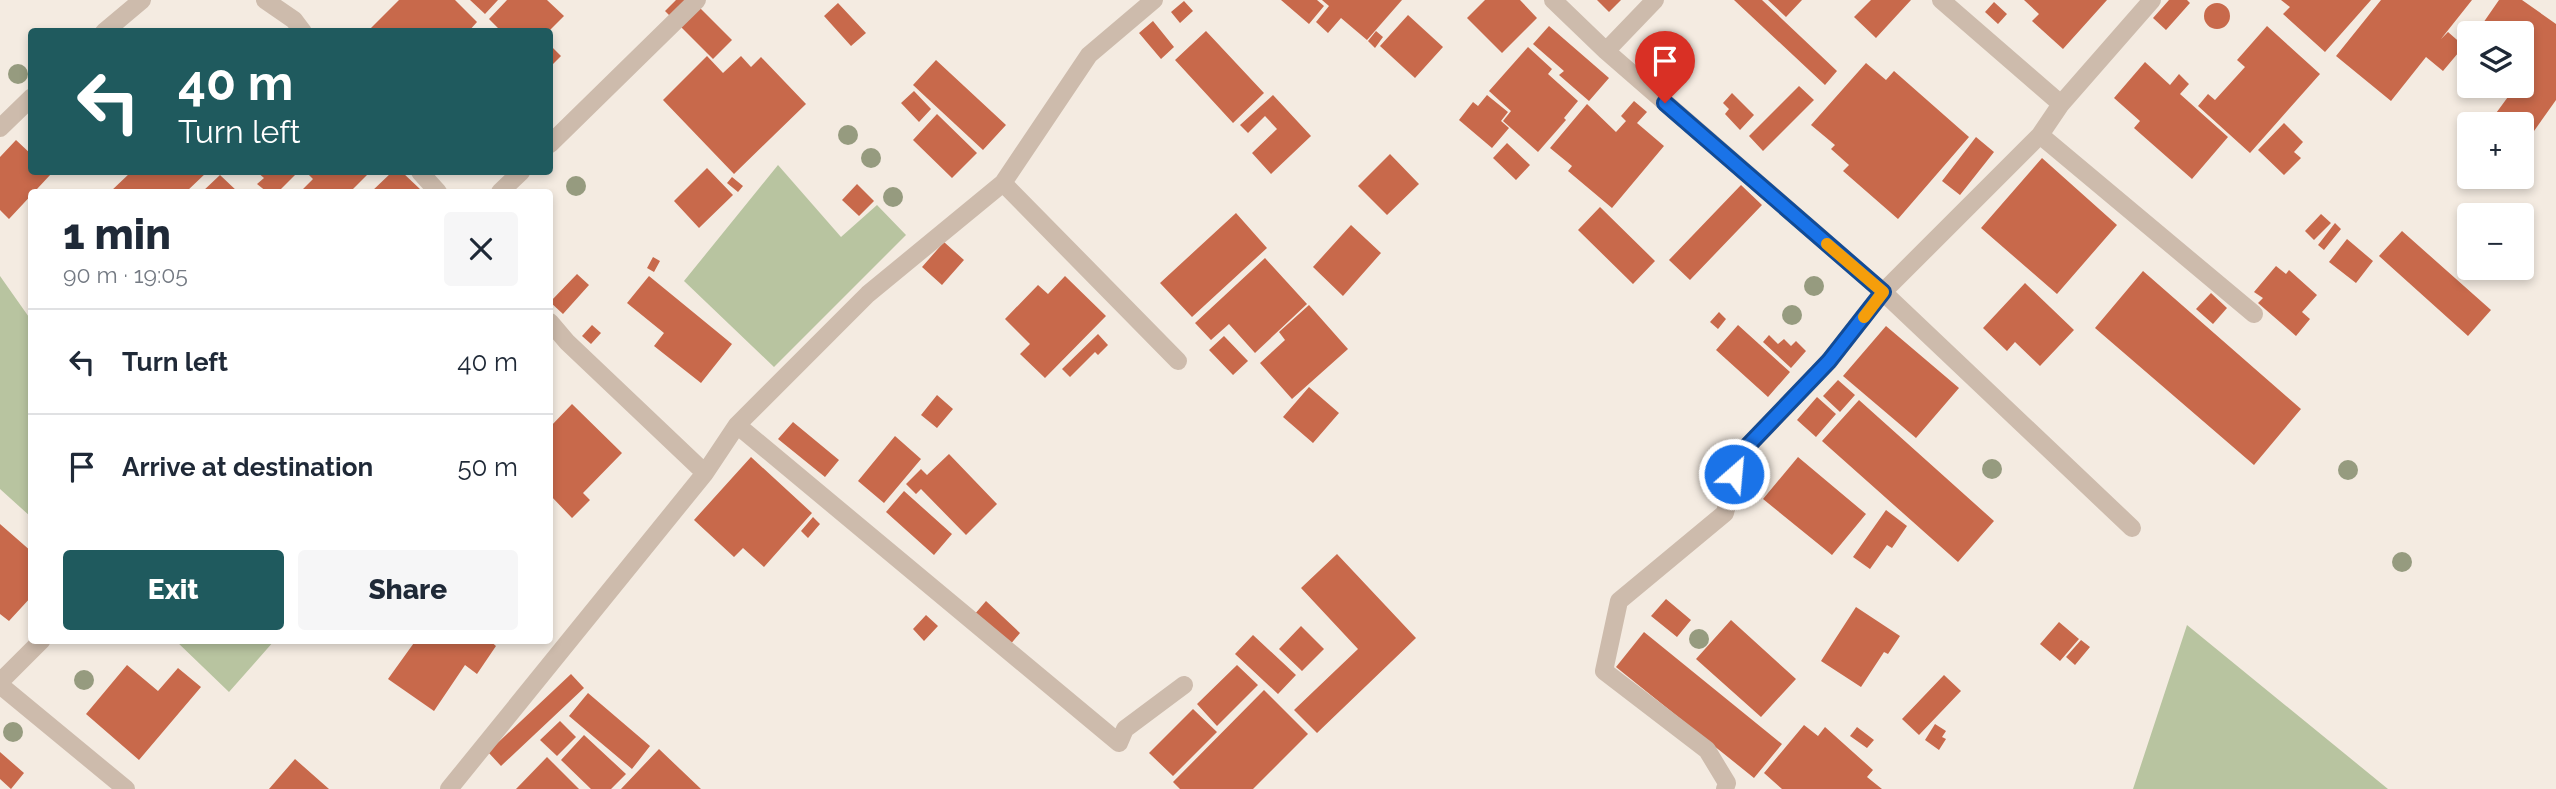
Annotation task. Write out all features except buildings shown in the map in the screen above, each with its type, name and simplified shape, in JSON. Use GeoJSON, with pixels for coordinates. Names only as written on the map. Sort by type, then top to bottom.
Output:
{"type":"FeatureCollection","features":[{"type":"Feature","properties":{"kind":"street"},"geometry":{"type":"LineString","coordinates":[[109,28],[142,0]]}},
{"type":"Feature","properties":{"kind":"street"},"geometry":{"type":"LineString","coordinates":[[265,0],[300,28]]}},
{"type":"Feature","properties":{"kind":"street"},"geometry":{"type":"LineString","coordinates":[[553,141],[697,0]]}},
{"type":"Feature","properties":{"kind":"street"},"geometry":{"type":"LineString","coordinates":[[449,789],[705,473],[737,425],[868,294],[1003,183],[1089,55],[1154,0]]}},
{"type":"Feature","properties":{"kind":"street"},"geometry":{"type":"LineString","coordinates":[[1553,0],[1606,51],[1883,292],[2132,528]]}},
{"type":"Feature","properties":{"kind":"street"},"geometry":{"type":"LineString","coordinates":[[1606,51],[1655,0]]}},
{"type":"Feature","properties":{"kind":"street"},"geometry":{"type":"LineString","coordinates":[[1941,0],[2061,104]]}},
{"type":"Feature","properties":{"kind":"street"},"geometry":{"type":"LineString","coordinates":[[1724,789],[1727,783],[1707,750],[1604,671],[1619,601],[1725,513],[1739,455],[1829,361],[1883,292],[2040,135],[2061,104],[2152,0]]}},
{"type":"Feature","properties":{"kind":"street"},"geometry":{"type":"LineString","coordinates":[[0,128],[28,101]]}},
{"type":"Feature","properties":{"kind":"street"},"geometry":{"type":"LineString","coordinates":[[2040,135],[2254,314]]}},
{"type":"Feature","properties":{"kind":"street"},"geometry":{"type":"LineString","coordinates":[[423,175],[435,189]]}},
{"type":"Feature","properties":{"kind":"street"},"geometry":{"type":"LineString","coordinates":[[502,189],[518,175]]}},
{"type":"Feature","properties":{"kind":"street"},"geometry":{"type":"LineString","coordinates":[[1003,183],[1178,361]]}},
{"type":"Feature","properties":{"kind":"street"},"geometry":{"type":"LineString","coordinates":[[553,326],[705,473]]}},
{"type":"Feature","properties":{"kind":"street"},"geometry":{"type":"LineString","coordinates":[[737,425],[1119,743],[1125,729],[1184,685]]}},
{"type":"Feature","properties":{"kind":"street"},"geometry":{"type":"LineString","coordinates":[[38,644],[0,683],[126,789]]}},
{"type":"Feature","properties":{"kind":"green space"},"geometry":{"type":"Polygon","coordinates":[[[778,165],[841,237],[877,205],[906,235],[774,367],[684,281],[778,165]]]}},
{"type":"Feature","properties":{"kind":"green space"},"geometry":{"type":"Polygon","coordinates":[[[0,276],[28,316],[28,514],[0,489],[0,276]]]}},
{"type":"Feature","properties":{"kind":"green space"},"geometry":{"type":"Polygon","coordinates":[[[2187,625],[2388,789],[2133,789],[2187,625]]]}},
{"type":"Feature","properties":{"kind":"green space"},"geometry":{"type":"Polygon","coordinates":[[[179,644],[271,644],[229,692],[179,644]]]}},
{"type":"Feature","properties":{"kind":"slow traffic"},"geometry":{"type":"LineString","coordinates":[[1827,244],[1883,292],[1864,317]]}},
{"type":"Feature","properties":{"kind":"route"},"geometry":{"type":"LineString","coordinates":[[1665,103],[1883,292],[1829,361],[1739,455],[1734,474]]}}]}
